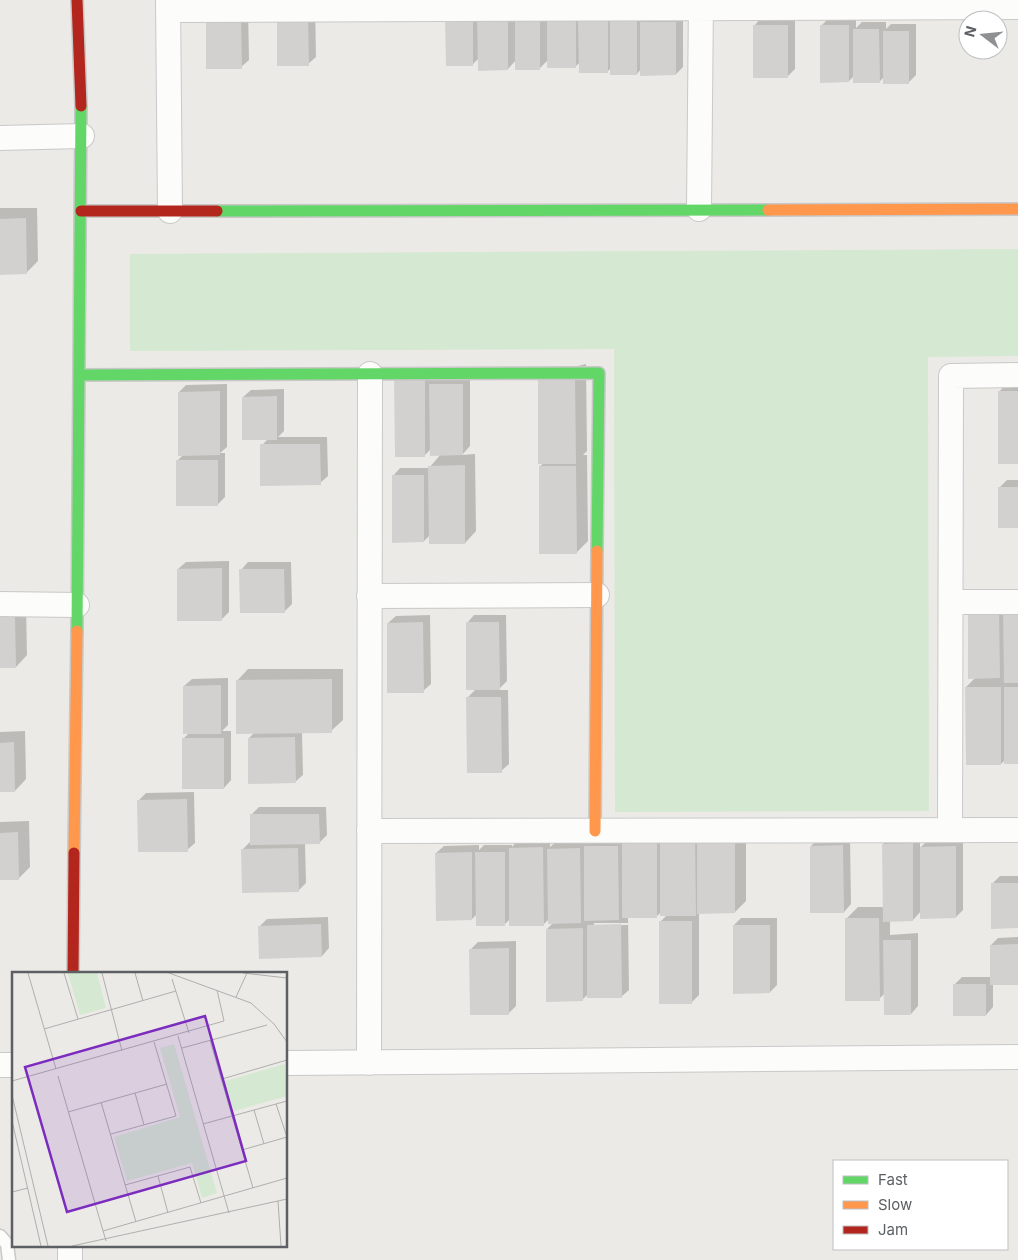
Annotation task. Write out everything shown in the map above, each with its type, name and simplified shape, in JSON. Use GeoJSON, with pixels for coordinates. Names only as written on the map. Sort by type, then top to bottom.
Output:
{"type":"FeatureCollection","features":[{"type":"Feature","properties":{"kind":"street"},"geometry":{"type":"LineString","coordinates":[[73,972],[82,136],[77,0]]}},
{"type":"Feature","properties":{"kind":"street"},"geometry":{"type":"LineString","coordinates":[[170,211],[168,5],[938,3],[1018,7]]}},
{"type":"Feature","properties":{"kind":"street"},"geometry":{"type":"LineString","coordinates":[[699,209],[701,4]]}},
{"type":"Feature","properties":{"kind":"street"},"geometry":{"type":"LineString","coordinates":[[0,138],[82,136]]}},
{"type":"Feature","properties":{"kind":"street"},"geometry":{"type":"LineString","coordinates":[[81,210],[1018,209]]}},
{"type":"Feature","properties":{"kind":"street"},"geometry":{"type":"LineString","coordinates":[[80,375],[600,373],[595,831]]}},
{"type":"Feature","properties":{"kind":"street"},"geometry":{"type":"LineString","coordinates":[[369,1063],[370,374]]}},
{"type":"Feature","properties":{"kind":"street"},"geometry":{"type":"LineString","coordinates":[[950,830],[951,376],[1018,375]]}},
{"type":"Feature","properties":{"kind":"street"},"geometry":{"type":"LineString","coordinates":[[369,596],[597,595]]}},
{"type":"Feature","properties":{"kind":"street"},"geometry":{"type":"LineString","coordinates":[[950,602],[1018,602]]}},
{"type":"Feature","properties":{"kind":"street"},"geometry":{"type":"LineString","coordinates":[[0,604],[77,605]]}},
{"type":"Feature","properties":{"kind":"street"},"geometry":{"type":"LineString","coordinates":[[369,831],[1018,830]]}},
{"type":"Feature","properties":{"kind":"street"},"geometry":{"type":"LineString","coordinates":[[288,1063],[1018,1058]]}},
{"type":"Feature","properties":{"kind":"lane"},"geometry":{"type":"LineString","coordinates":[[0,1236],[7,1244],[9,1260]]}},
{"type":"Feature","properties":{"kind":"green space"},"geometry":{"type":"Polygon","coordinates":[[[1018,249],[1018,356],[928,357],[929,811],[615,812],[614,349],[130,351],[130,254],[1018,249]]]}},
{"type":"Feature","properties":{"kind":"building"},"geometry":{"type":"Polygon","coordinates":[[[277,12],[308,12],[309,66],[277,66],[277,12]]]}},
{"type":"Feature","properties":{"kind":"building"},"geometry":{"type":"Polygon","coordinates":[[[477,13],[508,13],[508,70],[478,71],[477,13]]]}},
{"type":"Feature","properties":{"kind":"building"},"geometry":{"type":"Polygon","coordinates":[[[206,14],[241,14],[242,69],[206,69],[206,14]]]}},
{"type":"Feature","properties":{"kind":"building"},"geometry":{"type":"Polygon","coordinates":[[[515,14],[540,14],[540,70],[515,70],[515,14]]]}},
{"type":"Feature","properties":{"kind":"building"},"geometry":{"type":"Polygon","coordinates":[[[576,15],[576,68],[547,68],[547,16],[576,15]]]}},
{"type":"Feature","properties":{"kind":"building"},"geometry":{"type":"Polygon","coordinates":[[[445,16],[473,16],[473,66],[446,66],[445,16]]]}},
{"type":"Feature","properties":{"kind":"building"},"geometry":{"type":"Polygon","coordinates":[[[578,18],[608,18],[608,73],[579,73],[578,18]]]}},
{"type":"Feature","properties":{"kind":"building"},"geometry":{"type":"Polygon","coordinates":[[[610,20],[637,20],[637,75],[610,75],[610,20]]]}},
{"type":"Feature","properties":{"kind":"building"},"geometry":{"type":"Polygon","coordinates":[[[640,22],[676,22],[676,75],[640,76],[640,22]]]}},
{"type":"Feature","properties":{"kind":"building"},"geometry":{"type":"Polygon","coordinates":[[[753,25],[788,25],[788,78],[753,78],[753,25]]]}},
{"type":"Feature","properties":{"kind":"building"},"geometry":{"type":"Polygon","coordinates":[[[820,25],[849,25],[849,82],[820,83],[820,25]]]}},
{"type":"Feature","properties":{"kind":"building"},"geometry":{"type":"Polygon","coordinates":[[[853,29],[879,29],[880,83],[853,83],[853,29]]]}},
{"type":"Feature","properties":{"kind":"building"},"geometry":{"type":"Polygon","coordinates":[[[883,31],[909,31],[909,84],[883,84],[883,31]]]}},
{"type":"Feature","properties":{"kind":"building"},"geometry":{"type":"Polygon","coordinates":[[[26,218],[27,274],[0,275],[0,219],[26,218]]]}},
{"type":"Feature","properties":{"kind":"building"},"geometry":{"type":"Polygon","coordinates":[[[538,375],[575,375],[576,464],[538,464],[538,375]]]}},
{"type":"Feature","properties":{"kind":"building"},"geometry":{"type":"Polygon","coordinates":[[[425,377],[425,457],[395,457],[394,378],[425,377]]]}},
{"type":"Feature","properties":{"kind":"building"},"geometry":{"type":"Polygon","coordinates":[[[429,384],[463,384],[463,455],[430,456],[429,384]]]}},
{"type":"Feature","properties":{"kind":"building"},"geometry":{"type":"Polygon","coordinates":[[[220,391],[220,455],[178,456],[178,392],[220,391]]]}},
{"type":"Feature","properties":{"kind":"building"},"geometry":{"type":"Polygon","coordinates":[[[998,391],[1018,391],[1018,464],[998,464],[998,391]]]}},
{"type":"Feature","properties":{"kind":"building"},"geometry":{"type":"Polygon","coordinates":[[[277,396],[277,440],[242,440],[242,397],[277,396]]]}},
{"type":"Feature","properties":{"kind":"building"},"geometry":{"type":"Polygon","coordinates":[[[260,444],[320,444],[321,485],[260,486],[260,444]]]}},
{"type":"Feature","properties":{"kind":"building"},"geometry":{"type":"Polygon","coordinates":[[[176,460],[218,460],[218,506],[176,506],[176,460]]]}},
{"type":"Feature","properties":{"kind":"building"},"geometry":{"type":"Polygon","coordinates":[[[465,465],[465,544],[429,544],[428,466],[465,465]]]}},
{"type":"Feature","properties":{"kind":"building"},"geometry":{"type":"Polygon","coordinates":[[[539,466],[576,466],[577,554],[539,554],[539,466]]]}},
{"type":"Feature","properties":{"kind":"building"},"geometry":{"type":"Polygon","coordinates":[[[392,475],[424,475],[424,542],[392,543],[392,475]]]}},
{"type":"Feature","properties":{"kind":"building"},"geometry":{"type":"Polygon","coordinates":[[[998,487],[1018,487],[1018,528],[998,528],[998,487]]]}},
{"type":"Feature","properties":{"kind":"building"},"geometry":{"type":"Polygon","coordinates":[[[222,568],[222,621],[177,621],[177,569],[222,568]]]}},
{"type":"Feature","properties":{"kind":"building"},"geometry":{"type":"Polygon","coordinates":[[[239,569],[284,569],[285,613],[240,613],[239,569]]]}},
{"type":"Feature","properties":{"kind":"building"},"geometry":{"type":"Polygon","coordinates":[[[968,607],[999,607],[1000,678],[968,679],[968,607]]]}},
{"type":"Feature","properties":{"kind":"building"},"geometry":{"type":"Polygon","coordinates":[[[1003,609],[1018,609],[1018,683],[1004,683],[1003,609]]]}},
{"type":"Feature","properties":{"kind":"building"},"geometry":{"type":"Polygon","coordinates":[[[0,615],[15,615],[16,668],[0,668],[0,615]]]}},
{"type":"Feature","properties":{"kind":"building"},"geometry":{"type":"Polygon","coordinates":[[[423,622],[424,693],[387,693],[387,623],[423,622]]]}},
{"type":"Feature","properties":{"kind":"building"},"geometry":{"type":"Polygon","coordinates":[[[466,622],[499,622],[500,690],[466,690],[466,622]]]}},
{"type":"Feature","properties":{"kind":"building"},"geometry":{"type":"Polygon","coordinates":[[[332,679],[332,733],[236,734],[236,680],[332,679]]]}},
{"type":"Feature","properties":{"kind":"building"},"geometry":{"type":"Polygon","coordinates":[[[221,685],[221,734],[183,734],[183,686],[221,685]]]}},
{"type":"Feature","properties":{"kind":"building"},"geometry":{"type":"Polygon","coordinates":[[[965,687],[1001,687],[1001,765],[966,765],[965,687]]]}},
{"type":"Feature","properties":{"kind":"building"},"geometry":{"type":"Polygon","coordinates":[[[1004,687],[1018,687],[1018,764],[1004,764],[1004,687]]]}},
{"type":"Feature","properties":{"kind":"building"},"geometry":{"type":"Polygon","coordinates":[[[466,697],[501,697],[502,773],[467,773],[466,697]]]}},
{"type":"Feature","properties":{"kind":"building"},"geometry":{"type":"Polygon","coordinates":[[[295,737],[296,783],[248,784],[248,738],[295,737]]]}},
{"type":"Feature","properties":{"kind":"building"},"geometry":{"type":"Polygon","coordinates":[[[182,738],[224,738],[224,789],[182,789],[182,738]]]}},
{"type":"Feature","properties":{"kind":"building"},"geometry":{"type":"Polygon","coordinates":[[[14,742],[15,792],[0,792],[0,743],[14,742]]]}},
{"type":"Feature","properties":{"kind":"building"},"geometry":{"type":"Polygon","coordinates":[[[187,799],[188,852],[138,852],[137,800],[187,799]]]}},
{"type":"Feature","properties":{"kind":"building"},"geometry":{"type":"Polygon","coordinates":[[[250,814],[319,814],[320,844],[250,845],[250,814]]]}},
{"type":"Feature","properties":{"kind":"building"},"geometry":{"type":"Polygon","coordinates":[[[18,832],[19,880],[0,880],[0,833],[18,832]]]}},
{"type":"Feature","properties":{"kind":"building"},"geometry":{"type":"Polygon","coordinates":[[[660,833],[695,833],[696,916],[660,916],[660,833]]]}},
{"type":"Feature","properties":{"kind":"building"},"geometry":{"type":"Polygon","coordinates":[[[697,834],[735,834],[735,913],[697,914],[697,834]]]}},
{"type":"Feature","properties":{"kind":"building"},"geometry":{"type":"Polygon","coordinates":[[[622,841],[657,841],[657,918],[622,918],[622,841]]]}},
{"type":"Feature","properties":{"kind":"building"},"geometry":{"type":"Polygon","coordinates":[[[913,843],[913,921],[883,922],[882,844],[913,843]]]}},
{"type":"Feature","properties":{"kind":"building"},"geometry":{"type":"Polygon","coordinates":[[[843,845],[844,913],[810,913],[810,846],[843,845]]]}},
{"type":"Feature","properties":{"kind":"building"},"geometry":{"type":"Polygon","coordinates":[[[584,846],[618,846],[619,920],[584,921],[584,846]]]}},
{"type":"Feature","properties":{"kind":"building"},"geometry":{"type":"Polygon","coordinates":[[[956,846],[956,918],[920,919],[920,847],[956,846]]]}},
{"type":"Feature","properties":{"kind":"building"},"geometry":{"type":"Polygon","coordinates":[[[543,847],[544,926],[509,926],[509,848],[543,847]]]}},
{"type":"Feature","properties":{"kind":"building"},"geometry":{"type":"Polygon","coordinates":[[[298,848],[299,892],[242,893],[241,849],[298,848]]]}},
{"type":"Feature","properties":{"kind":"building"},"geometry":{"type":"Polygon","coordinates":[[[580,848],[581,923],[548,924],[547,849],[580,848]]]}},
{"type":"Feature","properties":{"kind":"building"},"geometry":{"type":"Polygon","coordinates":[[[472,852],[472,920],[436,921],[435,853],[472,852]]]}},
{"type":"Feature","properties":{"kind":"building"},"geometry":{"type":"Polygon","coordinates":[[[475,852],[505,852],[505,926],[476,926],[475,852]]]}},
{"type":"Feature","properties":{"kind":"building"},"geometry":{"type":"Polygon","coordinates":[[[991,883],[1018,883],[1018,928],[991,929],[991,883]]]}},
{"type":"Feature","properties":{"kind":"building"},"geometry":{"type":"Polygon","coordinates":[[[845,918],[879,918],[880,1001],[845,1001],[845,918]]]}},
{"type":"Feature","properties":{"kind":"building"},"geometry":{"type":"Polygon","coordinates":[[[659,921],[692,921],[692,1004],[659,1004],[659,921]]]}},
{"type":"Feature","properties":{"kind":"building"},"geometry":{"type":"Polygon","coordinates":[[[321,924],[322,957],[259,959],[258,926],[321,924]]]}},
{"type":"Feature","properties":{"kind":"building"},"geometry":{"type":"Polygon","coordinates":[[[621,924],[622,998],[587,998],[587,925],[621,924]]]}},
{"type":"Feature","properties":{"kind":"building"},"geometry":{"type":"Polygon","coordinates":[[[733,925],[770,925],[770,993],[733,994],[733,925]]]}},
{"type":"Feature","properties":{"kind":"building"},"geometry":{"type":"Polygon","coordinates":[[[583,928],[583,1001],[546,1002],[546,929],[583,928]]]}},
{"type":"Feature","properties":{"kind":"building"},"geometry":{"type":"Polygon","coordinates":[[[883,940],[911,940],[911,1015],[884,1015],[883,940]]]}},
{"type":"Feature","properties":{"kind":"building"},"geometry":{"type":"Polygon","coordinates":[[[1018,944],[1018,985],[990,985],[990,945],[1018,944]]]}},
{"type":"Feature","properties":{"kind":"building"},"geometry":{"type":"Polygon","coordinates":[[[509,948],[509,1015],[470,1015],[469,949],[509,948]]]}},
{"type":"Feature","properties":{"kind":"building"},"geometry":{"type":"Polygon","coordinates":[[[953,984],[986,984],[986,1016],[953,1016],[953,984]]]}},
{"type":"Feature","properties":{"kind":"traffic: fast"},"geometry":{"type":"LineString","coordinates":[[77,631],[81,106]]}},
{"type":"Feature","properties":{"kind":"traffic: fast"},"geometry":{"type":"LineString","coordinates":[[217,211],[768,210]]}},
{"type":"Feature","properties":{"kind":"traffic: fast"},"geometry":{"type":"LineString","coordinates":[[79,375],[599,373],[597,551]]}},
{"type":"Feature","properties":{"kind":"traffic: slow"},"geometry":{"type":"LineString","coordinates":[[768,210],[1018,209]]}},
{"type":"Feature","properties":{"kind":"traffic: slow"},"geometry":{"type":"LineString","coordinates":[[595,831],[597,551]]}},
{"type":"Feature","properties":{"kind":"traffic: slow"},"geometry":{"type":"LineString","coordinates":[[74,853],[77,631]]}},
{"type":"Feature","properties":{"kind":"traffic: jam"},"geometry":{"type":"LineString","coordinates":[[77,0],[81,106]]}},
{"type":"Feature","properties":{"kind":"traffic: jam"},"geometry":{"type":"LineString","coordinates":[[81,211],[217,211]]}},
{"type":"Feature","properties":{"kind":"traffic: jam"},"geometry":{"type":"LineString","coordinates":[[73,972],[74,853]]}}]}
